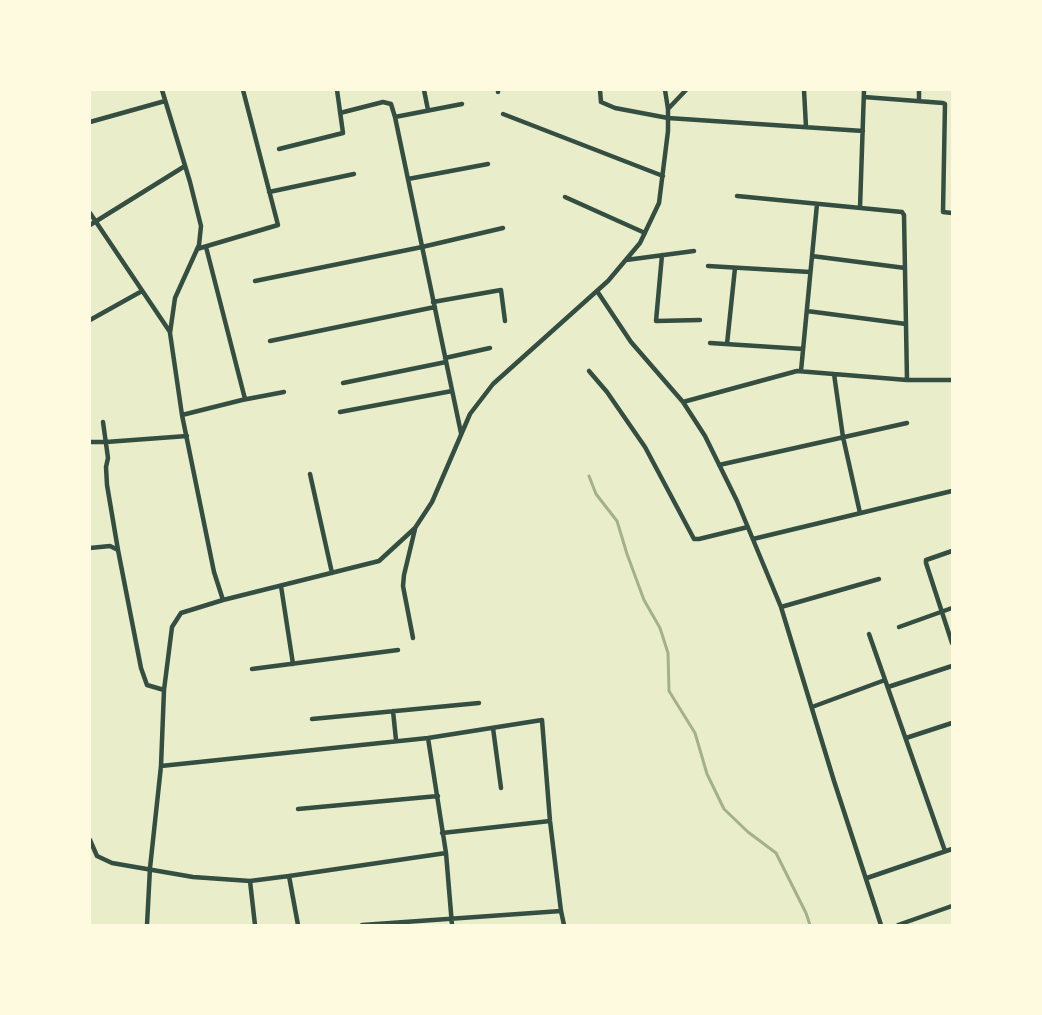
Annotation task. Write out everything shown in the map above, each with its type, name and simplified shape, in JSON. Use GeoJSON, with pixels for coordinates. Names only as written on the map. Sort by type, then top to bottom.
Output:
{"type":"FeatureCollection","features":[{"type":"Feature","properties":{"kind":"street"},"geometry":{"type":"LineString","coordinates":[[162,90],[201,226],[197,249],[175,298],[170,332],[182,415],[214,572],[223,600]]}},
{"type":"Feature","properties":{"kind":"street"},"geometry":{"type":"LineString","coordinates":[[197,249],[278,225],[243,90]]}},
{"type":"Feature","properties":{"kind":"street"},"geometry":{"type":"LineString","coordinates":[[279,149],[343,133],[337,90]]}},
{"type":"Feature","properties":{"kind":"street"},"geometry":{"type":"LineString","coordinates":[[424,90],[428,110]]}},
{"type":"Feature","properties":{"kind":"street"},"geometry":{"type":"LineString","coordinates":[[600,90],[601,102],[615,108],[668,118],[863,131]]}},
{"type":"Feature","properties":{"kind":"street"},"geometry":{"type":"LineString","coordinates":[[147,925],[150,868],[161,766],[164,690],[172,627],[181,613],[223,600],[379,561],[415,528],[432,502],[470,414],[493,384],[608,281],[640,243],[659,204],[668,131],[668,109],[664,90]]}},
{"type":"Feature","properties":{"kind":"street"},"geometry":{"type":"LineString","coordinates":[[668,109],[686,90]]}},
{"type":"Feature","properties":{"kind":"street"},"geometry":{"type":"LineString","coordinates":[[804,90],[806,127]]}},
{"type":"Feature","properties":{"kind":"street"},"geometry":{"type":"LineString","coordinates":[[860,208],[864,90]]}},
{"type":"Feature","properties":{"kind":"street"},"geometry":{"type":"LineString","coordinates":[[919,90],[919,101]]}},
{"type":"Feature","properties":{"kind":"street"},"geometry":{"type":"LineString","coordinates":[[864,97],[945,104],[943,212],[952,213]]}},
{"type":"Feature","properties":{"kind":"street"},"geometry":{"type":"LineString","coordinates":[[90,122],[165,101]]}},
{"type":"Feature","properties":{"kind":"street"},"geometry":{"type":"LineString","coordinates":[[340,113],[383,102],[391,104],[461,435]]}},
{"type":"Feature","properties":{"kind":"street"},"geometry":{"type":"LineString","coordinates":[[395,117],[462,104]]}},
{"type":"Feature","properties":{"kind":"street"},"geometry":{"type":"LineString","coordinates":[[503,114],[663,176]]}},
{"type":"Feature","properties":{"kind":"street"},"geometry":{"type":"LineString","coordinates":[[408,179],[488,164]]}},
{"type":"Feature","properties":{"kind":"street"},"geometry":{"type":"LineString","coordinates":[[90,225],[185,166]]}},
{"type":"Feature","properties":{"kind":"street"},"geometry":{"type":"LineString","coordinates":[[269,192],[354,174]]}},
{"type":"Feature","properties":{"kind":"street"},"geometry":{"type":"LineString","coordinates":[[737,196],[902,212],[904,215],[907,380]]}},
{"type":"Feature","properties":{"kind":"street"},"geometry":{"type":"LineString","coordinates":[[565,197],[645,233]]}},
{"type":"Feature","properties":{"kind":"street"},"geometry":{"type":"LineString","coordinates":[[801,371],[817,204]]}},
{"type":"Feature","properties":{"kind":"street"},"geometry":{"type":"LineString","coordinates":[[90,213],[170,332]]}},
{"type":"Feature","properties":{"kind":"street"},"geometry":{"type":"LineString","coordinates":[[255,281],[422,247],[503,228]]}},
{"type":"Feature","properties":{"kind":"street"},"geometry":{"type":"LineString","coordinates":[[206,246],[245,399]]}},
{"type":"Feature","properties":{"kind":"street"},"geometry":{"type":"LineString","coordinates":[[626,260],[694,251]]}},
{"type":"Feature","properties":{"kind":"street"},"geometry":{"type":"LineString","coordinates":[[662,255],[656,321],[700,320]]}},
{"type":"Feature","properties":{"kind":"street"},"geometry":{"type":"LineString","coordinates":[[812,256],[905,268]]}},
{"type":"Feature","properties":{"kind":"street"},"geometry":{"type":"LineString","coordinates":[[708,266],[810,272]]}},
{"type":"Feature","properties":{"kind":"street"},"geometry":{"type":"LineString","coordinates":[[727,344],[735,268]]}},
{"type":"Feature","properties":{"kind":"street"},"geometry":{"type":"LineString","coordinates":[[270,341],[501,290],[505,321]]}},
{"type":"Feature","properties":{"kind":"street"},"geometry":{"type":"LineString","coordinates":[[597,291],[631,342],[683,402],[705,436],[748,527],[781,607],[834,781],[881,925]]}},
{"type":"Feature","properties":{"kind":"street"},"geometry":{"type":"LineString","coordinates":[[90,320],[142,292]]}},
{"type":"Feature","properties":{"kind":"street"},"geometry":{"type":"LineString","coordinates":[[807,311],[906,324]]}},
{"type":"Feature","properties":{"kind":"street"},"geometry":{"type":"LineString","coordinates":[[710,343],[803,349]]}},
{"type":"Feature","properties":{"kind":"street"},"geometry":{"type":"LineString","coordinates":[[343,383],[490,348]]}},
{"type":"Feature","properties":{"kind":"street"},"geometry":{"type":"LineString","coordinates":[[589,371],[607,392],[645,447],[694,539],[748,527]]}},
{"type":"Feature","properties":{"kind":"street"},"geometry":{"type":"LineString","coordinates":[[683,402],[801,371],[907,380],[952,380]]}},
{"type":"Feature","properties":{"kind":"street"},"geometry":{"type":"LineString","coordinates":[[834,374],[843,437],[860,513]]}},
{"type":"Feature","properties":{"kind":"street"},"geometry":{"type":"LineString","coordinates":[[340,412],[452,391]]}},
{"type":"Feature","properties":{"kind":"street"},"geometry":{"type":"LineString","coordinates":[[182,415],[245,399],[284,392]]}},
{"type":"Feature","properties":{"kind":"street"},"geometry":{"type":"LineString","coordinates":[[103,422],[108,458],[106,467],[107,485],[141,668],[147,685],[164,690]]}},
{"type":"Feature","properties":{"kind":"street"},"geometry":{"type":"LineString","coordinates":[[719,465],[907,423]]}},
{"type":"Feature","properties":{"kind":"street"},"geometry":{"type":"LineString","coordinates":[[90,442],[187,436]]}},
{"type":"Feature","properties":{"kind":"street"},"geometry":{"type":"LineString","coordinates":[[310,474],[332,573]]}},
{"type":"Feature","properties":{"kind":"street"},"geometry":{"type":"LineString","coordinates":[[753,539],[952,491]]}},
{"type":"Feature","properties":{"kind":"street"},"geometry":{"type":"LineString","coordinates":[[413,638],[403,586],[415,528]]}},
{"type":"Feature","properties":{"kind":"street"},"geometry":{"type":"LineString","coordinates":[[90,548],[110,546],[118,550]]}},
{"type":"Feature","properties":{"kind":"street"},"geometry":{"type":"LineString","coordinates":[[952,551],[926,560],[952,643]]}},
{"type":"Feature","properties":{"kind":"street"},"geometry":{"type":"LineString","coordinates":[[781,607],[879,579]]}},
{"type":"Feature","properties":{"kind":"street"},"geometry":{"type":"LineString","coordinates":[[281,586],[293,664]]}},
{"type":"Feature","properties":{"kind":"street"},"geometry":{"type":"LineString","coordinates":[[899,627],[952,608]]}},
{"type":"Feature","properties":{"kind":"street"},"geometry":{"type":"LineString","coordinates":[[869,634],[946,851]]}},
{"type":"Feature","properties":{"kind":"street"},"geometry":{"type":"LineString","coordinates":[[252,669],[398,650]]}},
{"type":"Feature","properties":{"kind":"street"},"geometry":{"type":"LineString","coordinates":[[888,687],[952,666]]}},
{"type":"Feature","properties":{"kind":"street"},"geometry":{"type":"LineString","coordinates":[[812,707],[885,680]]}},
{"type":"Feature","properties":{"kind":"street"},"geometry":{"type":"LineString","coordinates":[[312,719],[479,703]]}},
{"type":"Feature","properties":{"kind":"street"},"geometry":{"type":"LineString","coordinates":[[392,711],[396,740]]}},
{"type":"Feature","properties":{"kind":"street"},"geometry":{"type":"LineString","coordinates":[[161,766],[428,738],[542,720],[550,821],[564,925]]}},
{"type":"Feature","properties":{"kind":"street"},"geometry":{"type":"LineString","coordinates":[[906,738],[952,723]]}},
{"type":"Feature","properties":{"kind":"street"},"geometry":{"type":"LineString","coordinates":[[493,728],[501,788]]}},
{"type":"Feature","properties":{"kind":"street"},"geometry":{"type":"LineString","coordinates":[[428,738],[446,853],[452,925]]}},
{"type":"Feature","properties":{"kind":"street"},"geometry":{"type":"LineString","coordinates":[[298,809],[438,796]]}},
{"type":"Feature","properties":{"kind":"street"},"geometry":{"type":"LineString","coordinates":[[442,832],[550,821]]}},
{"type":"Feature","properties":{"kind":"street"},"geometry":{"type":"LineString","coordinates":[[90,840],[97,856],[112,863],[193,876],[250,881],[446,853]]}},
{"type":"Feature","properties":{"kind":"street"},"geometry":{"type":"LineString","coordinates":[[866,878],[952,849]]}},
{"type":"Feature","properties":{"kind":"street"},"geometry":{"type":"LineString","coordinates":[[289,876],[298,925]]}},
{"type":"Feature","properties":{"kind":"street"},"geometry":{"type":"LineString","coordinates":[[250,881],[255,925]]}},
{"type":"Feature","properties":{"kind":"street"},"geometry":{"type":"LineString","coordinates":[[898,925],[952,906]]}},
{"type":"Feature","properties":{"kind":"street"},"geometry":{"type":"LineString","coordinates":[[362,925],[561,910]]}},
{"type":"Feature","properties":{"kind":"waterway"},"geometry":{"type":"LineString","coordinates":[[589,476],[596,494],[617,521],[644,600],[660,628],[668,653],[669,691],[695,733],[707,774],[724,809],[748,832],[776,853],[806,913],[810,925]]}}]}
